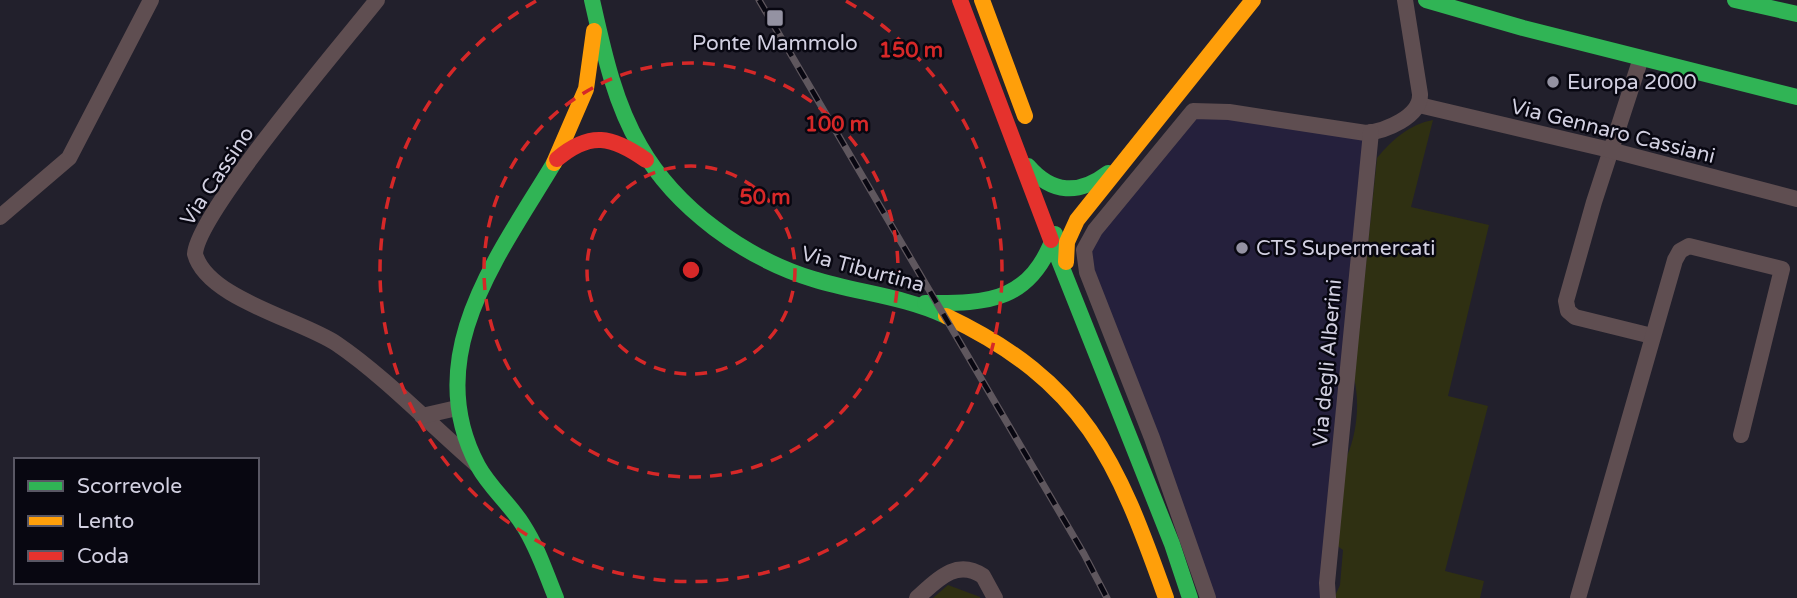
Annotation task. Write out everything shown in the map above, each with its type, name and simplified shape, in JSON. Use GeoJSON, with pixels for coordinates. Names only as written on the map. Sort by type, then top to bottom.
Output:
{"type":"FeatureCollection","features":[{"type":"Feature","properties":{"kind":"main road","name":"Via Tiburtina"},"geometry":{"type":"LineString","coordinates":[[592,0],[632,130],[650,163],[705,219],[769,261],[812,279],[917,303],[1002,346],[1037,370],[1072,404],[1101,445],[1133,510],[1166,598]]}},
{"type":"Feature","properties":{"kind":"main road"},"geometry":{"type":"LineString","coordinates":[[960,0],[1042,183],[1054,189],[1069,191],[1092,185],[1125,157]]}},
{"type":"Feature","properties":{"kind":"main road"},"geometry":{"type":"LineString","coordinates":[[982,0],[1027,123],[1023,69],[1015,41]]}},
{"type":"Feature","properties":{"kind":"main road"},"geometry":{"type":"LineString","coordinates":[[1068,285],[1066,251],[1072,230],[1125,157],[1253,0]]}},
{"type":"Feature","properties":{"kind":"main road"},"geometry":{"type":"LineString","coordinates":[[1426,0],[1797,97]]}},
{"type":"Feature","properties":{"kind":"main road"},"geometry":{"type":"LineString","coordinates":[[1735,0],[1797,14]]}},
{"type":"Feature","properties":{"kind":"main road"},"geometry":{"type":"LineString","coordinates":[[556,598],[525,528],[479,467],[462,427],[457,408],[458,352],[471,307],[554,163],[586,89],[596,19]]}},
{"type":"Feature","properties":{"kind":"main road"},"geometry":{"type":"LineString","coordinates":[[554,163],[580,142],[600,137],[627,147],[650,163]]}},
{"type":"Feature","properties":{"kind":"main road"},"geometry":{"type":"LineString","coordinates":[[1031,156],[1068,285],[1172,544],[1190,598]]}},
{"type":"Feature","properties":{"kind":"main road"},"geometry":{"type":"LineString","coordinates":[[917,303],[984,303],[1013,292],[1034,275],[1053,242],[1056,213],[1053,192],[1031,156]]}},
{"type":"Feature","properties":{"kind":"street"},"geometry":{"type":"LineString","coordinates":[[0,217],[69,158],[151,0]]}},
{"type":"Feature","properties":{"kind":"street","name":"Via Cassino"},"geometry":{"type":"LineString","coordinates":[[377,0],[240,173],[206,225],[195,254],[201,266],[235,296],[337,344],[479,467]]}},
{"type":"Feature","properties":{"kind":"street"},"geometry":{"type":"LineString","coordinates":[[1208,598],[1152,438],[1087,272],[1084,250],[1095,230],[1193,111],[1229,112],[1371,132],[1401,120],[1419,105],[1405,0]]}},
{"type":"Feature","properties":{"kind":"street"},"geometry":{"type":"LineString","coordinates":[[1641,58],[1610,150],[1566,306],[1575,317],[1652,336]]}},
{"type":"Feature","properties":{"kind":"street","name":"Via Gennaro Cassiani"},"geometry":{"type":"LineString","coordinates":[[1419,105],[1579,145],[1610,150],[1797,199]]}},
{"type":"Feature","properties":{"kind":"street","name":"Via degli Alberini"},"geometry":{"type":"LineString","coordinates":[[1328,598],[1328,570],[1371,132]]}},
{"type":"Feature","properties":{"kind":"street"},"geometry":{"type":"LineString","coordinates":[[1578,598],[1652,336],[1677,255],[1684,248],[1695,246],[1782,268],[1741,435]]}},
{"type":"Feature","properties":{"kind":"street"},"geometry":{"type":"LineString","coordinates":[[422,416],[457,408]]}},
{"type":"Feature","properties":{"kind":"street"},"geometry":{"type":"LineString","coordinates":[[439,433],[462,427]]}},
{"type":"Feature","properties":{"kind":"street"},"geometry":{"type":"LineString","coordinates":[[918,598],[943,575],[963,568],[983,576],[995,598]]}},
{"type":"Feature","properties":{"kind":"shaded area"},"geometry":{"type":"Polygon","coordinates":[[[1197,110],[1371,132],[1328,598],[1208,598],[1084,256],[1197,110]]]}},
{"type":"Feature","properties":{"kind":"shaded area"},"geometry":{"type":"Polygon","coordinates":[[[1433,120],[1411,207],[1489,225],[1448,396],[1488,406],[1445,571],[1484,581],[1480,598],[1334,598],[1340,585],[1343,550],[1336,545],[1347,456],[1356,418],[1354,378],[1377,158],[1402,134],[1433,120]]]}},
{"type":"Feature","properties":{"kind":"shaded area"},"geometry":{"type":"Polygon","coordinates":[[[948,585],[980,597],[980,598],[933,598],[948,585]]]}},
{"type":"Feature","properties":{"kind":"railway"},"geometry":{"type":"LineString","coordinates":[[759,0],[1084,554],[1107,598]]}},
{"type":"Feature","properties":{"kind":"traffic: fast"},"geometry":{"type":"LineString","coordinates":[[592,0],[610,75],[631,129],[655,169],[693,210],[738,244],[788,270],[830,284],[897,299],[946,316]]}},
{"type":"Feature","properties":{"kind":"traffic: fast"},"geometry":{"type":"LineString","coordinates":[[1426,0],[1523,28],[1797,97]]}},
{"type":"Feature","properties":{"kind":"traffic: fast"},"geometry":{"type":"LineString","coordinates":[[1735,0],[1797,14]]}},
{"type":"Feature","properties":{"kind":"traffic: fast"},"geometry":{"type":"LineString","coordinates":[[554,163],[490,270],[473,308],[462,346],[457,385],[462,425],[478,466],[518,517],[537,552],[556,598]]}},
{"type":"Feature","properties":{"kind":"traffic: fast"},"geometry":{"type":"LineString","coordinates":[[1028,166],[1047,182],[1066,188],[1087,185],[1108,173]]}},
{"type":"Feature","properties":{"kind":"traffic: fast"},"geometry":{"type":"LineString","coordinates":[[925,303],[969,302],[1005,294],[1020,286],[1034,273],[1055,234]]}},
{"type":"Feature","properties":{"kind":"traffic: fast"},"geometry":{"type":"LineString","coordinates":[[1051,240],[1172,544],[1190,598]]}},
{"type":"Feature","properties":{"kind":"traffic: slow"},"geometry":{"type":"LineString","coordinates":[[982,0],[1025,116]]}},
{"type":"Feature","properties":{"kind":"traffic: slow"},"geometry":{"type":"LineString","coordinates":[[1066,262],[1067,242],[1077,220],[1253,0]]}},
{"type":"Feature","properties":{"kind":"traffic: slow"},"geometry":{"type":"LineString","coordinates":[[554,163],[586,89],[594,31]]}},
{"type":"Feature","properties":{"kind":"traffic: slow"},"geometry":{"type":"LineString","coordinates":[[946,316],[993,341],[1032,368],[1064,398],[1090,430],[1112,466],[1130,505],[1166,598]]}},
{"type":"Feature","properties":{"kind":"traffic: jam"},"geometry":{"type":"LineString","coordinates":[[960,0],[1051,240]]}},
{"type":"Feature","properties":{"kind":"traffic: jam"},"geometry":{"type":"LineString","coordinates":[[557,159],[580,144],[601,140],[622,146],[646,160]]}},
{"type":"Feature","properties":{"kind":"place","name":"Ponte Mammolo"},"geometry":{"type":"Point","coordinates":[775,18]}},
{"type":"Feature","properties":{"kind":"place","name":"Europa 2000"},"geometry":{"type":"Point","coordinates":[1553,82]}},
{"type":"Feature","properties":{"kind":"place","name":"CTS Supermercati"},"geometry":{"type":"Point","coordinates":[1242,248]}}]}
